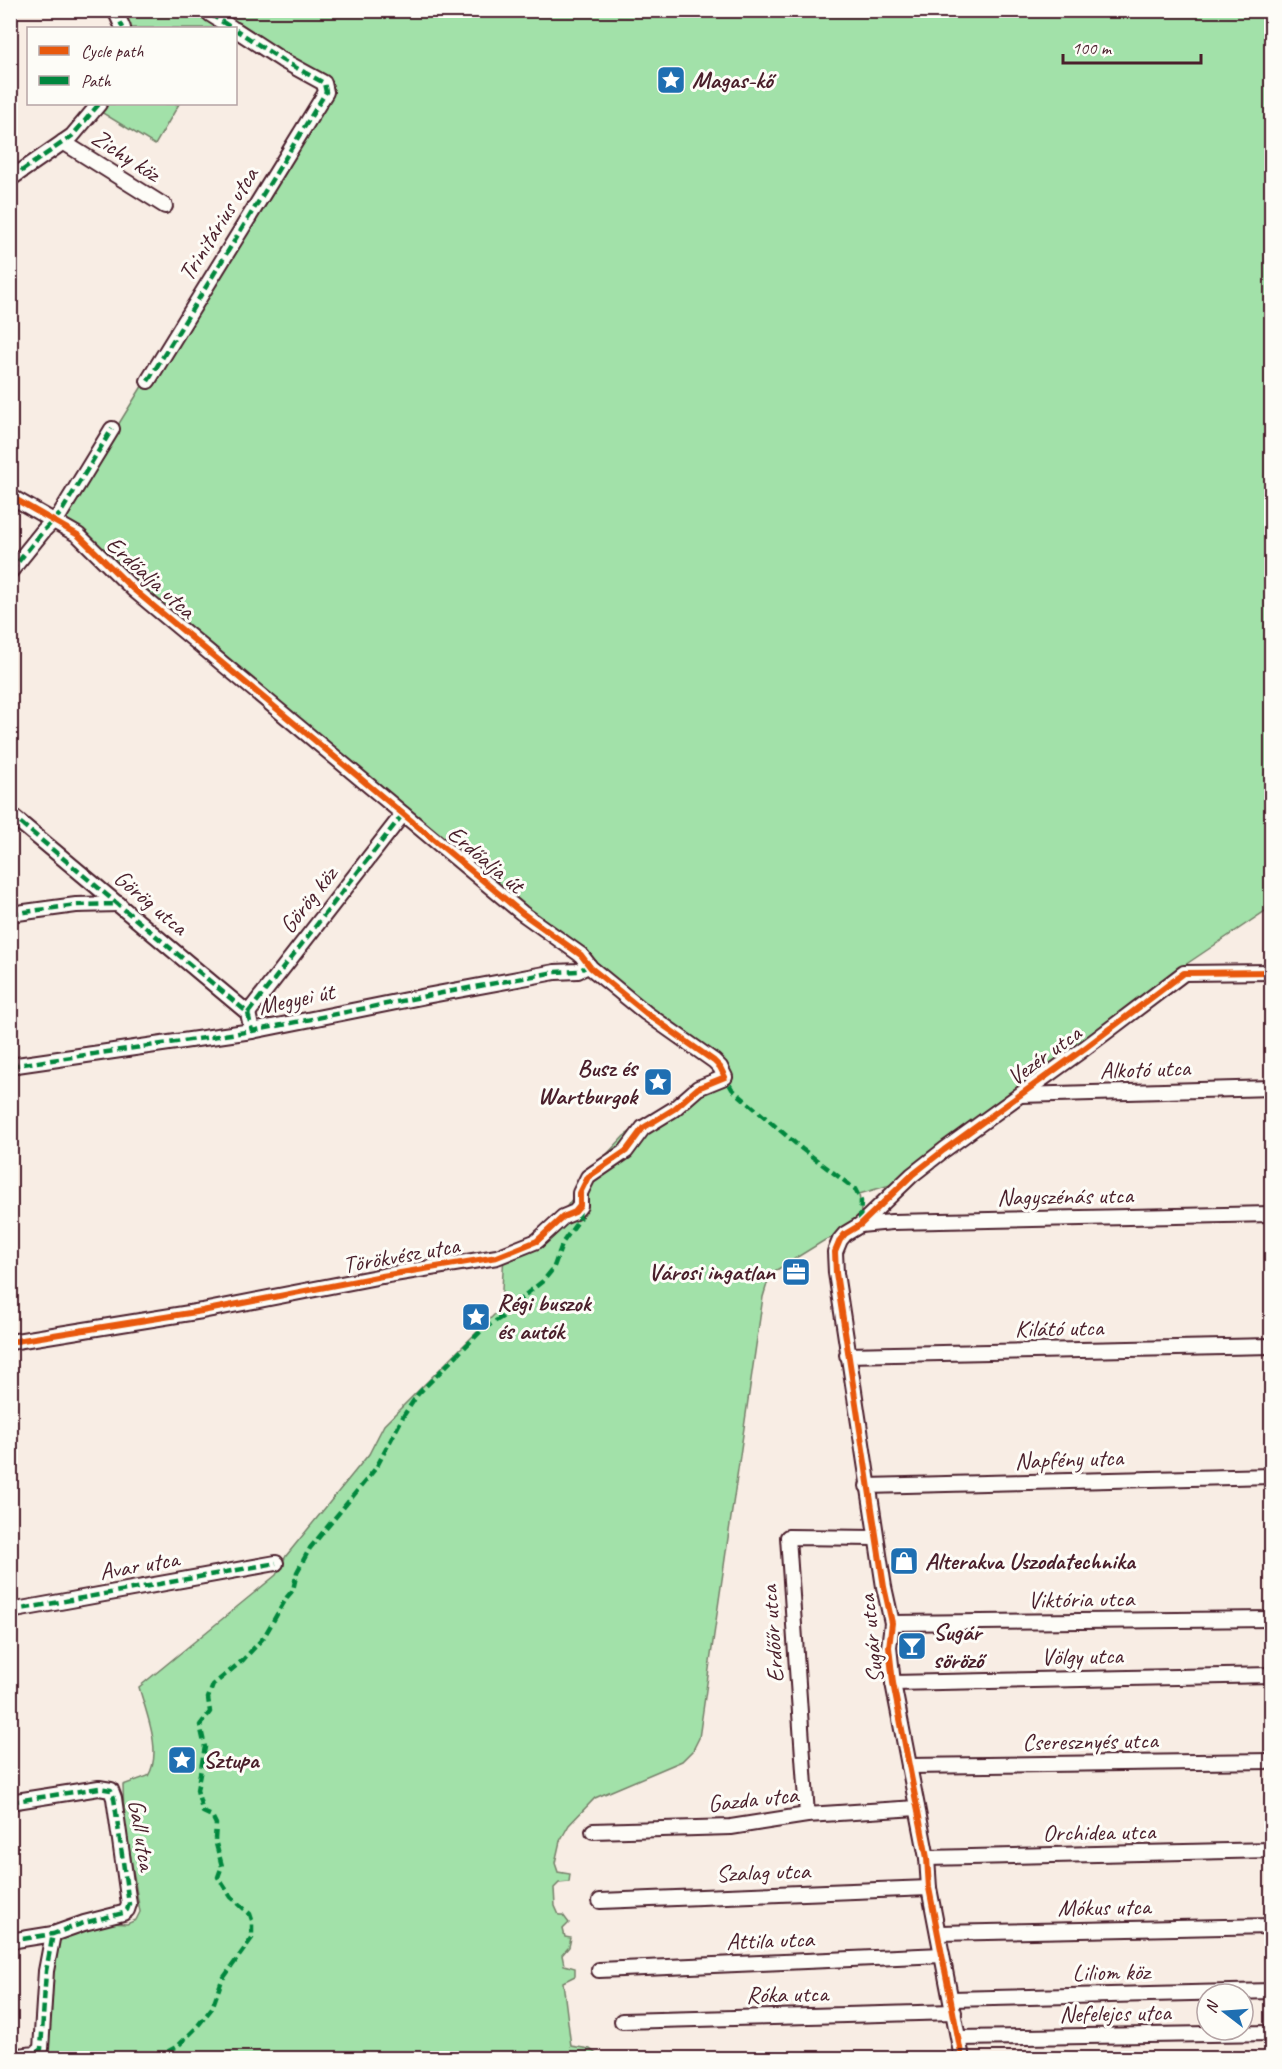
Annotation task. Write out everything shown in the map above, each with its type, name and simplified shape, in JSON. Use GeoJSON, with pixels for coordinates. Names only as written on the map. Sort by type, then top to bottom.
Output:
{"type":"FeatureCollection","features":[{"type":"Feature","properties":{"kind":"street"},"geometry":{"type":"LineString","coordinates":[[115,10],[123,27]]}},
{"type":"Feature","properties":{"kind":"street"},"geometry":{"type":"LineString","coordinates":[[210,14],[231,27]]}},
{"type":"Feature","properties":{"kind":"street","name":"Trinitárius utca"},"geometry":{"type":"LineString","coordinates":[[148,381],[326,89],[324,83],[282,60],[237,31]]}},
{"type":"Feature","properties":{"kind":"street"},"geometry":{"type":"LineString","coordinates":[[10,179],[63,142],[89,118],[98,105]]}},
{"type":"Feature","properties":{"kind":"street","name":"Zichy köz"},"geometry":{"type":"LineString","coordinates":[[63,142],[165,206]]}},
{"type":"Feature","properties":{"kind":"street"},"geometry":{"type":"LineString","coordinates":[[10,572],[63,509],[112,429]]}},
{"type":"Feature","properties":{"kind":"street","name":"Erdőalja utca"},"geometry":{"type":"LineString","coordinates":[[10,496],[78,535],[133,589],[224,664]]}},
{"type":"Feature","properties":{"kind":"street","name":"Erdőalja út"},"geometry":{"type":"LineString","coordinates":[[224,664],[522,913],[581,955],[588,966],[646,1013],[714,1061],[720,1066],[725,1077]]}},
{"type":"Feature","properties":{"kind":"street","name":"Görög utca"},"geometry":{"type":"LineString","coordinates":[[10,813],[248,1014]]}},
{"type":"Feature","properties":{"kind":"street","name":"Görög köz"},"geometry":{"type":"LineString","coordinates":[[248,1014],[403,814]]}},
{"type":"Feature","properties":{"kind":"street"},"geometry":{"type":"LineString","coordinates":[[10,914],[76,905],[119,904]]}},
{"type":"Feature","properties":{"kind":"street","name":"Megyei út"},"geometry":{"type":"LineString","coordinates":[[10,1066],[252,1031],[555,972],[578,971],[588,966]]}},
{"type":"Feature","properties":{"kind":"street","name":"Vezér utca"},"geometry":{"type":"LineString","coordinates":[[860,1225],[912,1175],[1184,973],[1272,972]]}},
{"type":"Feature","properties":{"kind":"street"},"geometry":{"type":"LineString","coordinates":[[248,1014],[252,1031]]}},
{"type":"Feature","properties":{"kind":"street","name":"Törökvész utca"},"geometry":{"type":"LineString","coordinates":[[10,1342],[202,1311],[382,1276],[497,1257],[524,1247],[537,1241],[563,1216],[575,1212],[579,1208],[580,1192],[586,1179],[626,1151],[643,1128],[674,1109],[699,1086],[725,1077]]}},
{"type":"Feature","properties":{"kind":"street","name":"Alkotó utca"},"geometry":{"type":"LineString","coordinates":[[1020,1095],[1272,1088]]}},
{"type":"Feature","properties":{"kind":"street","name":"Nagyszénás utca"},"geometry":{"type":"LineString","coordinates":[[860,1225],[892,1222],[1272,1214]]}},
{"type":"Feature","properties":{"kind":"street","name":"Sugár utca"},"geometry":{"type":"LineString","coordinates":[[860,1225],[845,1234],[836,1246],[836,1273],[867,1486],[892,1623],[889,1647],[893,1683],[962,2058]]}},
{"type":"Feature","properties":{"kind":"street","name":"Kilátó utca"},"geometry":{"type":"LineString","coordinates":[[847,1355],[1272,1346]]}},
{"type":"Feature","properties":{"kind":"street","name":"Napfény utca"},"geometry":{"type":"LineString","coordinates":[[867,1486],[1272,1476]]}},
{"type":"Feature","properties":{"kind":"street","name":"Erdőőr utca"},"geometry":{"type":"LineString","coordinates":[[807,1815],[788,1537],[876,1538]]}},
{"type":"Feature","properties":{"kind":"street","name":"Avar utca"},"geometry":{"type":"LineString","coordinates":[[10,1611],[276,1563]]}},
{"type":"Feature","properties":{"kind":"street","name":"Viktória utca"},"geometry":{"type":"LineString","coordinates":[[892,1623],[1272,1619]]}},
{"type":"Feature","properties":{"kind":"street","name":"Völgy utca"},"geometry":{"type":"LineString","coordinates":[[893,1683],[1272,1675]]}},
{"type":"Feature","properties":{"kind":"street","name":"Cseresznyés utca"},"geometry":{"type":"LineString","coordinates":[[909,1766],[1272,1761]]}},
{"type":"Feature","properties":{"kind":"street","name":"Gall utca"},"geometry":{"type":"LineString","coordinates":[[10,1802],[99,1788],[111,1790],[114,1794],[129,1900],[128,1909],[122,1914],[84,1923],[53,1934]]}},
{"type":"Feature","properties":{"kind":"street","name":"Gazda utca"},"geometry":{"type":"LineString","coordinates":[[593,1831],[731,1827],[807,1815],[917,1808]]}},
{"type":"Feature","properties":{"kind":"street","name":"Orchidea utca"},"geometry":{"type":"LineString","coordinates":[[927,1858],[1272,1850]]}},
{"type":"Feature","properties":{"kind":"street","name":"Szalag utca"},"geometry":{"type":"LineString","coordinates":[[600,1901],[929,1888]]}},
{"type":"Feature","properties":{"kind":"street","name":"Mókus utca"},"geometry":{"type":"LineString","coordinates":[[938,1933],[1272,1926]]}},
{"type":"Feature","properties":{"kind":"street"},"geometry":{"type":"LineString","coordinates":[[10,1941],[53,1934],[45,1971],[41,2049],[35,2054],[10,2056]]}},
{"type":"Feature","properties":{"kind":"street","name":"Attila utca"},"geometry":{"type":"LineString","coordinates":[[599,1970],[942,1956]]}},
{"type":"Feature","properties":{"kind":"street","name":"Liliom köz"},"geometry":{"type":"LineString","coordinates":[[953,2005],[1272,1991]]}},
{"type":"Feature","properties":{"kind":"street","name":"Róka utca"},"geometry":{"type":"LineString","coordinates":[[622,2020],[953,2005]]}},
{"type":"Feature","properties":{"kind":"street","name":"Nefelejcs utca"},"geometry":{"type":"LineString","coordinates":[[959,2038],[1272,2034]]}},
{"type":"Feature","properties":{"kind":"green space"},"geometry":{"type":"Polygon","coordinates":[[[116,11],[1271,11],[1271,907],[1179,969],[1022,1085],[897,1183],[859,1194],[860,1225],[845,1234],[825,1240],[770,1274],[763,1297],[699,1738],[693,1750],[682,1761],[595,1798],[569,1825],[560,1841],[555,1863],[558,1872],[570,1874],[569,1882],[559,1883],[554,1888],[555,1906],[559,1915],[563,1915],[569,1923],[563,1929],[565,1937],[571,1938],[569,1947],[562,1955],[564,1965],[575,1968],[575,1976],[563,1982],[571,2046],[590,2049],[601,2058],[24,2058],[36,2057],[57,1938],[110,1923],[127,1924],[136,1920],[140,1912],[124,1817],[123,1785],[148,1776],[154,1756],[152,1732],[139,1687],[276,1575],[286,1556],[369,1454],[384,1425],[501,1308],[504,1253],[553,1226],[594,1168],[624,1136],[669,1104],[725,1077],[694,1048],[59,524],[324,91],[237,35],[237,27],[122,27],[116,11]]]}},
{"type":"Feature","properties":{"kind":"green space"},"geometry":{"type":"Polygon","coordinates":[[[105,105],[178,105],[155,145],[101,112],[105,105]]]}},
{"type":"Feature","properties":{"kind":"marked path"},"geometry":{"type":"LineString","coordinates":[[115,10],[123,27]]}},
{"type":"Feature","properties":{"kind":"marked path"},"geometry":{"type":"LineString","coordinates":[[210,14],[230,27]]}},
{"type":"Feature","properties":{"kind":"marked path"},"geometry":{"type":"LineString","coordinates":[[148,381],[326,92],[324,83],[282,60],[237,31]]}},
{"type":"Feature","properties":{"kind":"marked path"},"geometry":{"type":"LineString","coordinates":[[10,179],[72,136],[98,105]]}},
{"type":"Feature","properties":{"kind":"marked path"},"geometry":{"type":"LineString","coordinates":[[10,572],[60,514],[112,429]]}},
{"type":"Feature","properties":{"kind":"marked path"},"geometry":{"type":"LineString","coordinates":[[10,814],[248,1013],[252,1031]]}},
{"type":"Feature","properties":{"kind":"marked path"},"geometry":{"type":"LineString","coordinates":[[248,1013],[403,814]]}},
{"type":"Feature","properties":{"kind":"marked path"},"geometry":{"type":"LineString","coordinates":[[10,914],[76,905],[119,904]]}},
{"type":"Feature","properties":{"kind":"marked path"},"geometry":{"type":"LineString","coordinates":[[10,1066],[252,1031],[555,972],[578,971],[588,966]]}},
{"type":"Feature","properties":{"kind":"marked path"},"geometry":{"type":"LineString","coordinates":[[723,1073],[732,1089],[802,1149],[855,1189],[861,1201],[860,1225]]}},
{"type":"Feature","properties":{"kind":"marked path"},"geometry":{"type":"LineString","coordinates":[[156,2058],[178,2046],[196,2028],[212,2008],[222,1980],[252,1938],[250,1914],[231,1897],[218,1877],[222,1866],[215,1840],[216,1824],[212,1816],[203,1812],[197,1790],[205,1747],[200,1725],[210,1712],[208,1698],[213,1685],[243,1660],[264,1637],[293,1590],[297,1572],[310,1548],[376,1468],[404,1415],[418,1394],[483,1329],[502,1317],[543,1281],[553,1269],[563,1242],[579,1220],[580,1205]]}},
{"type":"Feature","properties":{"kind":"marked path"},"geometry":{"type":"LineString","coordinates":[[10,1611],[276,1563]]}},
{"type":"Feature","properties":{"kind":"marked path"},"geometry":{"type":"LineString","coordinates":[[10,1802],[99,1788],[111,1790],[129,1904],[123,1913],[53,1934],[10,1941]]}},
{"type":"Feature","properties":{"kind":"marked path"},"geometry":{"type":"LineString","coordinates":[[10,2057],[35,2054],[41,2049],[46,1971],[53,1934]]}},
{"type":"Feature","properties":{"kind":"cycle path"},"geometry":{"type":"LineString","coordinates":[[10,496],[78,535],[133,589],[522,913],[581,955],[591,968],[646,1013],[714,1061],[725,1077],[698,1088],[674,1109],[643,1128],[626,1151],[588,1177],[580,1193],[580,1206],[575,1212],[563,1217],[537,1241],[497,1257],[382,1276],[202,1311],[10,1342]]}},
{"type":"Feature","properties":{"kind":"cycle path"},"geometry":{"type":"LineString","coordinates":[[962,2058],[893,1683],[889,1647],[892,1623],[884,1587],[836,1273],[835,1252],[845,1234],[860,1225],[912,1175],[1184,973],[1272,972]]}},
{"type":"Feature","properties":{"kind":"place","name":"Magas-kő"},"geometry":{"type":"Point","coordinates":[671,80]}},
{"type":"Feature","properties":{"kind":"place","name":"Busz és Wartburgok"},"geometry":{"type":"Point","coordinates":[658,1082]}},
{"type":"Feature","properties":{"kind":"place","name":"Városi ingatlan"},"geometry":{"type":"Point","coordinates":[796,1272]}},
{"type":"Feature","properties":{"kind":"place","name":"Régi buszok és autók"},"geometry":{"type":"Point","coordinates":[476,1317]}},
{"type":"Feature","properties":{"kind":"place","name":"Alterakva Uszodatechnika"},"geometry":{"type":"Point","coordinates":[904,1561]}},
{"type":"Feature","properties":{"kind":"place","name":"Sugár söröző"},"geometry":{"type":"Point","coordinates":[912,1646]}},
{"type":"Feature","properties":{"kind":"place","name":"Sztupa"},"geometry":{"type":"Point","coordinates":[182,1760]}}]}
